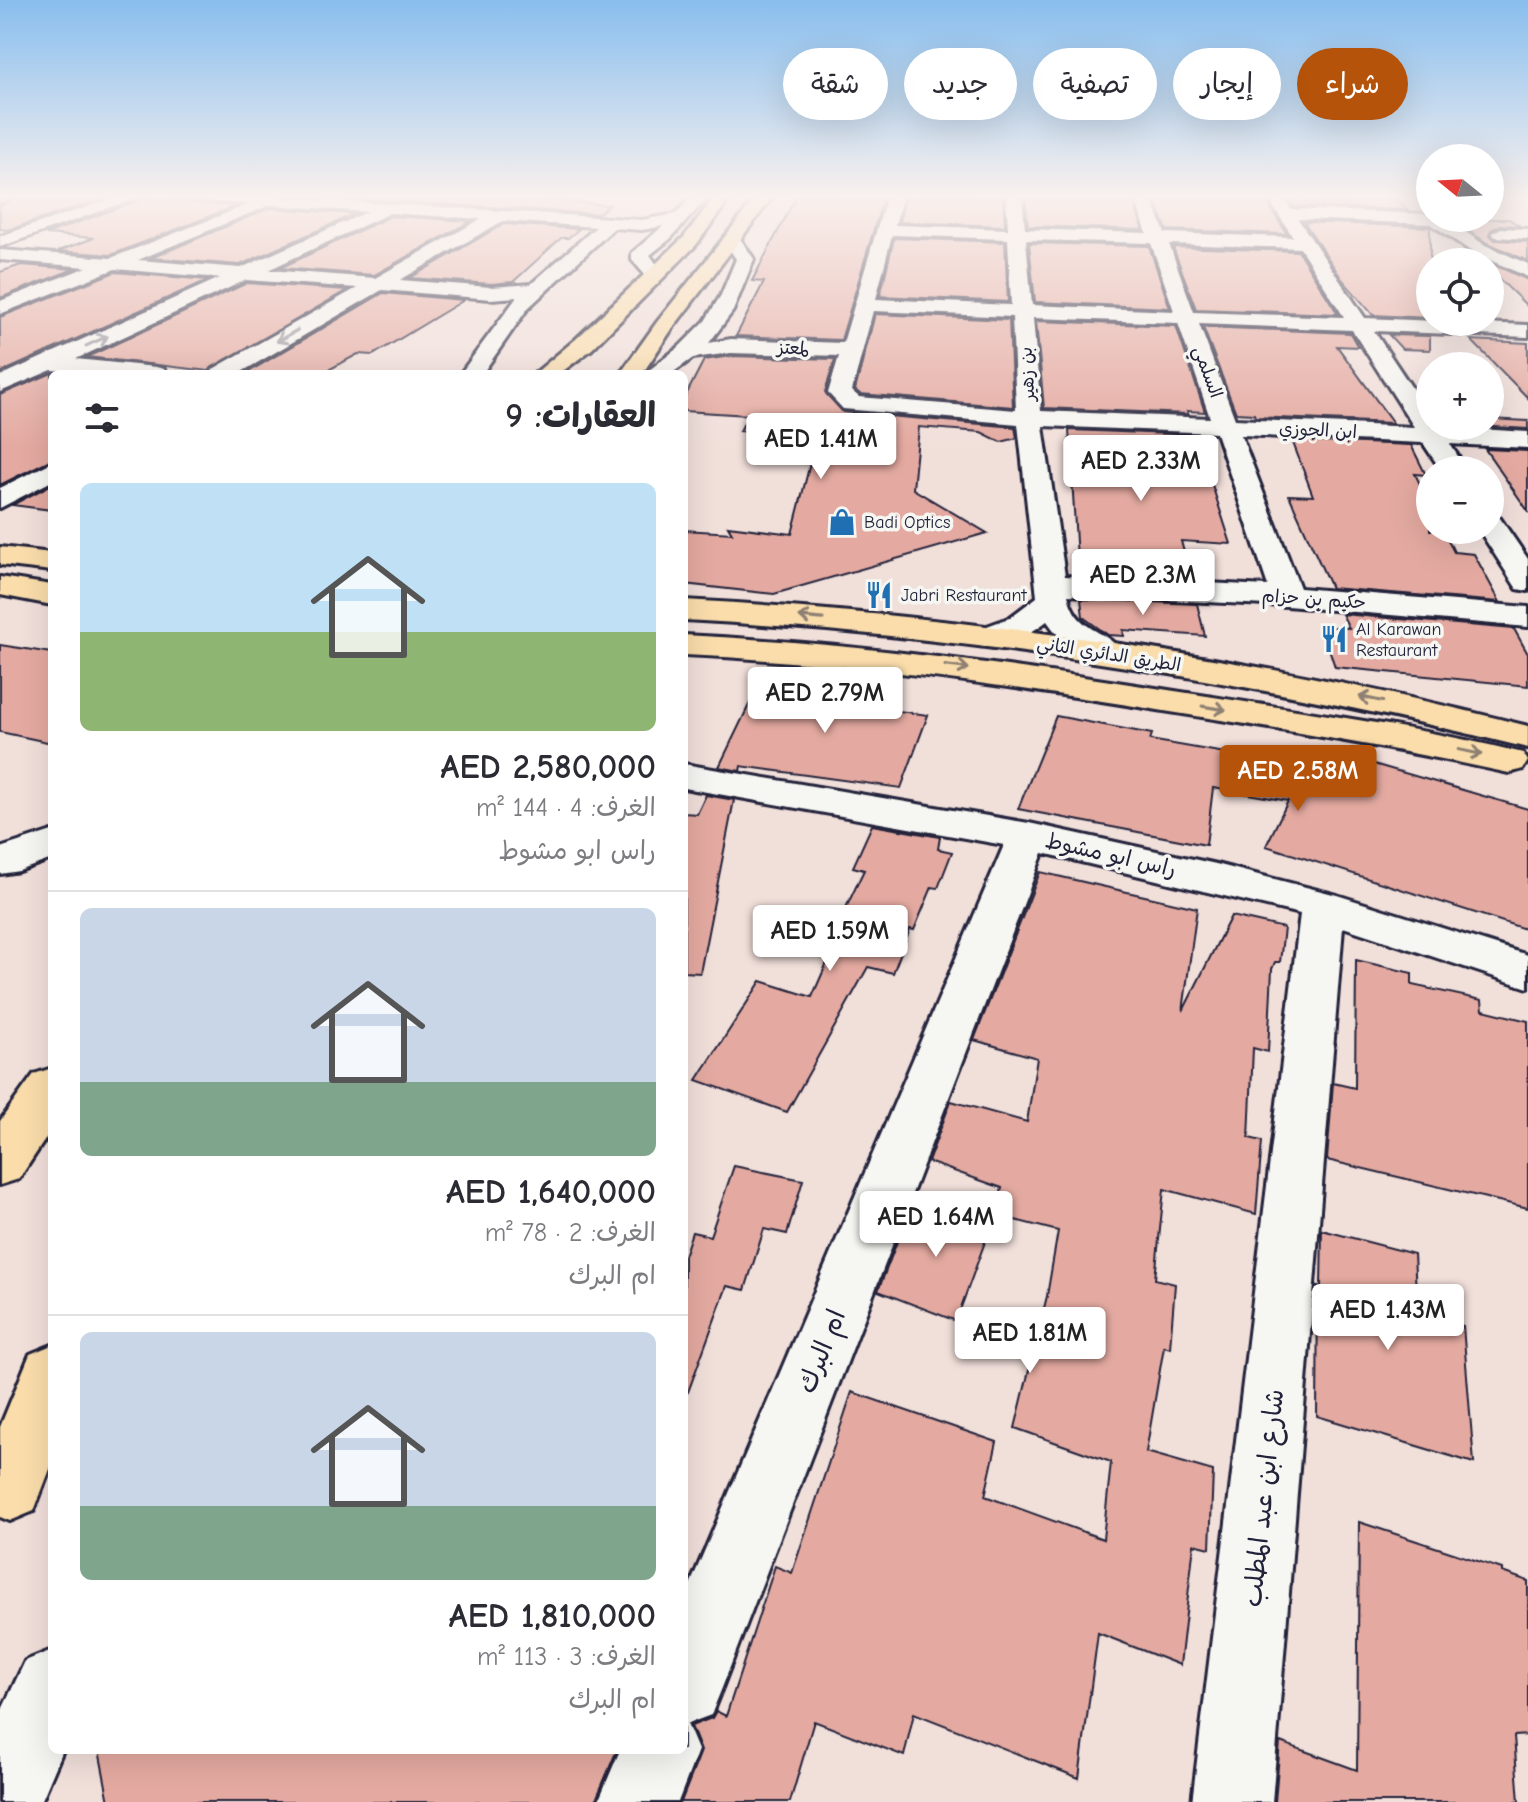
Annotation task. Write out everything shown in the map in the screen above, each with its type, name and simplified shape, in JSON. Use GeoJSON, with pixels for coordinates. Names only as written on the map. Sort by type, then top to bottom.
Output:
{"type":"FeatureCollection","features":[{"type":"Feature","properties":{"kind":"main road"},"geometry":{"type":"LineString","coordinates":[[550,370],[578,350],[648,279]]}},
{"type":"Feature","properties":{"kind":"main road"},"geometry":{"type":"LineString","coordinates":[[634,370],[702,279]]}},
{"type":"Feature","properties":{"kind":"main road"},"geometry":{"type":"LineString","coordinates":[[577,370],[578,350]]}},
{"type":"Feature","properties":{"kind":"main road"},"geometry":{"type":"LineString","coordinates":[[0,556],[48,562]]}},
{"type":"Feature","properties":{"kind":"main road"},"geometry":{"type":"LineString","coordinates":[[0,586],[48,594]]}},
{"type":"Feature","properties":{"kind":"main road"},"geometry":{"type":"LineString","coordinates":[[688,597],[738,612]]}},
{"type":"Feature","properties":{"kind":"main road","name":"الطريق الدائري الثاني"},"geometry":{"type":"LineString","coordinates":[[688,610],[885,624],[1105,652],[1336,692],[1528,737]]}},
{"type":"Feature","properties":{"kind":"main road","name":"الطريق الدائري الثاني"},"geometry":{"type":"LineString","coordinates":[[693,647],[841,655],[1007,673],[1314,723],[1528,765]]}},
{"type":"Feature","properties":{"kind":"main road"},"geometry":{"type":"LineString","coordinates":[[0,1163],[48,1094]]}},
{"type":"Feature","properties":{"kind":"main road"},"geometry":{"type":"LineString","coordinates":[[5,1496],[48,1385]]}},
{"type":"Feature","properties":{"kind":"main road"},"geometry":{"type":"LineString","coordinates":[[5,1496],[48,1420]]}},
{"type":"Feature","properties":{"kind":"street"},"geometry":{"type":"LineString","coordinates":[[0,308],[73,279]]}},
{"type":"Feature","properties":{"kind":"street"},"geometry":{"type":"LineString","coordinates":[[0,385],[235,279]]}},
{"type":"Feature","properties":{"kind":"street"},"geometry":{"type":"LineString","coordinates":[[314,279],[502,293],[536,290]]}},
{"type":"Feature","properties":{"kind":"street"},"geometry":{"type":"LineString","coordinates":[[228,370],[388,279]]}},
{"type":"Feature","properties":{"kind":"street"},"geometry":{"type":"LineString","coordinates":[[474,370],[507,321],[548,279]]}},
{"type":"Feature","properties":{"kind":"street"},"geometry":{"type":"LineString","coordinates":[[661,370],[689,352],[706,336],[733,295],[738,279]]}},
{"type":"Feature","properties":{"kind":"street","name":"ابن الجوزي"},"geometry":{"type":"LineString","coordinates":[[873,279],[840,393],[852,404],[932,412],[1416,434]]}},
{"type":"Feature","properties":{"kind":"street","name":"بن زهير"},"geometry":{"type":"LineString","coordinates":[[1019,279],[1029,417],[1052,593],[1058,615],[1073,633],[1105,652]]}},
{"type":"Feature","properties":{"kind":"street","name":"السلمي"},"geometry":{"type":"LineString","coordinates":[[1173,279],[1287,596]]}},
{"type":"Feature","properties":{"kind":"street"},"geometry":{"type":"LineString","coordinates":[[1329,279],[1416,411]]}},
{"type":"Feature","properties":{"kind":"street"},"geometry":{"type":"LineString","coordinates":[[866,305],[1528,331]]}},
{"type":"Feature","properties":{"kind":"street","name":"لمعتز"},"geometry":{"type":"LineString","coordinates":[[706,336],[731,346]]}},
{"type":"Feature","properties":{"kind":"street","name":"لمعتز"},"geometry":{"type":"LineString","coordinates":[[689,352],[731,346],[854,350]]}},
{"type":"Feature","properties":{"kind":"street"},"geometry":{"type":"LineString","coordinates":[[0,358],[117,370]]}},
{"type":"Feature","properties":{"kind":"street","name":"ابن الجوزي"},"geometry":{"type":"LineString","coordinates":[[1504,439],[1528,440]]}},
{"type":"Feature","properties":{"kind":"street"},"geometry":{"type":"LineString","coordinates":[[0,500],[48,472]]}},
{"type":"Feature","properties":{"kind":"street"},"geometry":{"type":"LineString","coordinates":[[1503,544],[1528,582]]}},
{"type":"Feature","properties":{"kind":"street"},"geometry":{"type":"LineString","coordinates":[[988,637],[1021,625],[1046,609],[1052,593]]}},
{"type":"Feature","properties":{"kind":"street","name":"حكيم بن حزام"},"geometry":{"type":"LineString","coordinates":[[1052,593],[1287,596],[1528,617]]}},
{"type":"Feature","properties":{"kind":"street","name":"راس ابو مشوط"},"geometry":{"type":"LineString","coordinates":[[688,777],[1029,836],[1202,875],[1323,907],[1528,972]]}},
{"type":"Feature","properties":{"kind":"street","name":"ام البرك"},"geometry":{"type":"LineString","coordinates":[[688,1678],[1029,836]]}},
{"type":"Feature","properties":{"kind":"street"},"geometry":{"type":"LineString","coordinates":[[1,852],[48,845]]}},
{"type":"Feature","properties":{"kind":"street","name":"شارع ابن عبد المطلب"},"geometry":{"type":"LineString","coordinates":[[1232,1802],[1323,907]]}},
{"type":"Feature","properties":{"kind":"street"},"geometry":{"type":"LineString","coordinates":[[1,1801],[48,1697]]}},
{"type":"Feature","properties":{"kind":"street"},"geometry":{"type":"LineString","coordinates":[[638,1802],[657,1754]]}},
{"type":"Feature","properties":{"kind":"building"},"geometry":{"type":"Polygon","coordinates":[[[0,279],[48,279],[0,298],[0,279]]]}},
{"type":"Feature","properties":{"kind":"building"},"geometry":{"type":"Polygon","coordinates":[[[97,279],[208,280],[0,373],[0,317],[97,279]]]}},
{"type":"Feature","properties":{"kind":"building"},"geometry":{"type":"Polygon","coordinates":[[[425,279],[516,279],[491,284],[425,279]]]}},
{"type":"Feature","properties":{"kind":"building"},"geometry":{"type":"Polygon","coordinates":[[[859,279],[841,340],[736,336],[764,282],[752,281],[859,279]]]}},
{"type":"Feature","properties":{"kind":"building"},"geometry":{"type":"Polygon","coordinates":[[[884,279],[1007,279],[1008,302],[880,296],[884,279]]]}},
{"type":"Feature","properties":{"kind":"building"},"geometry":{"type":"Polygon","coordinates":[[[1033,279],[1160,279],[1170,308],[1035,302],[1033,279]]]}},
{"type":"Feature","properties":{"kind":"building"},"geometry":{"type":"Polygon","coordinates":[[[1185,279],[1316,279],[1338,314],[1196,309],[1185,279]]]}},
{"type":"Feature","properties":{"kind":"building"},"geometry":{"type":"Polygon","coordinates":[[[1342,279],[1416,279],[1416,317],[1373,315],[1342,279]]]}},
{"type":"Feature","properties":{"kind":"building"},"geometry":{"type":"Polygon","coordinates":[[[1504,279],[1528,280],[1528,307],[1504,284],[1504,279]]]}},
{"type":"Feature","properties":{"kind":"building"},"geometry":{"type":"Polygon","coordinates":[[[247,283],[347,290],[211,370],[87,357],[247,283]]]}},
{"type":"Feature","properties":{"kind":"building"},"geometry":{"type":"Polygon","coordinates":[[[383,293],[464,300],[373,355],[358,354],[328,370],[252,370],[383,293]]]}},
{"type":"Feature","properties":{"kind":"building"},"geometry":{"type":"Polygon","coordinates":[[[875,314],[1009,320],[1013,407],[860,394],[855,390],[875,314]]]}},
{"type":"Feature","properties":{"kind":"building"},"geometry":{"type":"Polygon","coordinates":[[[1036,321],[1176,326],[1205,412],[1187,411],[1188,414],[1044,408],[1036,321]]]}},
{"type":"Feature","properties":{"kind":"building"},"geometry":{"type":"Polygon","coordinates":[[[1203,327],[1350,333],[1358,347],[1337,346],[1393,423],[1255,417],[1254,414],[1236,413],[1203,327]]]}},
{"type":"Feature","properties":{"kind":"building"},"geometry":{"type":"Polygon","coordinates":[[[1389,335],[1430,336],[1430,350],[1402,349],[1389,335]]]}},
{"type":"Feature","properties":{"kind":"building"},"geometry":{"type":"Polygon","coordinates":[[[1471,340],[1528,343],[1528,398],[1504,374],[1504,352],[1483,352],[1471,340]]]}},
{"type":"Feature","properties":{"kind":"building"},"geometry":{"type":"Polygon","coordinates":[[[731,356],[835,359],[825,392],[843,412],[1015,427],[1017,438],[1001,442],[981,432],[919,427],[913,489],[987,533],[774,594],[688,584],[688,530],[732,533],[728,526],[792,534],[817,436],[740,431],[748,415],[688,411],[688,391],[704,360],[731,356]]]}},
{"type":"Feature","properties":{"kind":"building"},"geometry":{"type":"Polygon","coordinates":[[[48,375],[48,461],[0,485],[0,395],[48,375]]]}},
{"type":"Feature","properties":{"kind":"building"},"geometry":{"type":"Polygon","coordinates":[[[1504,420],[1528,421],[1528,429],[1504,428],[1504,420]]]}},
{"type":"Feature","properties":{"kind":"building"},"geometry":{"type":"Polygon","coordinates":[[[1069,430],[1196,435],[1231,544],[1181,541],[1191,579],[1078,574],[1069,430]]]}},
{"type":"Feature","properties":{"kind":"building"},"geometry":{"type":"Polygon","coordinates":[[[1292,440],[1411,445],[1416,456],[1416,544],[1450,544],[1454,552],[1474,554],[1500,602],[1331,588],[1289,495],[1313,496],[1292,440]]]}},
{"type":"Feature","properties":{"kind":"building"},"geometry":{"type":"Polygon","coordinates":[[[1485,449],[1528,451],[1528,511],[1504,476],[1504,456],[1490,456],[1485,449]]]}},
{"type":"Feature","properties":{"kind":"building"},"geometry":{"type":"Polygon","coordinates":[[[48,486],[48,510],[12,505],[48,486]]]}},
{"type":"Feature","properties":{"kind":"building"},"geometry":{"type":"Polygon","coordinates":[[[1081,599],[1197,604],[1205,636],[1123,630],[1124,636],[1108,635],[1083,617],[1081,599]]]}},
{"type":"Feature","properties":{"kind":"building"},"geometry":{"type":"Polygon","coordinates":[[[1342,614],[1514,629],[1528,654],[1528,686],[1335,667],[1322,627],[1349,628],[1342,614]]]}},
{"type":"Feature","properties":{"kind":"building"},"geometry":{"type":"Polygon","coordinates":[[[0,645],[48,652],[48,742],[0,732],[0,645]]]}},
{"type":"Feature","properties":{"kind":"building"},"geometry":{"type":"Polygon","coordinates":[[[761,680],[888,696],[884,709],[928,715],[901,788],[741,766],[740,771],[719,767],[761,680]]]}},
{"type":"Feature","properties":{"kind":"building"},"geometry":{"type":"Polygon","coordinates":[[[1056,716],[1152,734],[1150,740],[1328,771],[1336,753],[1528,809],[1528,930],[1266,846],[1288,801],[1213,788],[1206,845],[1018,809],[1056,716]]]}},
{"type":"Feature","properties":{"kind":"building"},"geometry":{"type":"Polygon","coordinates":[[[706,795],[734,800],[700,973],[688,972],[688,813],[697,814],[706,795]]]}},
{"type":"Feature","properties":{"kind":"building"},"geometry":{"type":"Polygon","coordinates":[[[872,825],[940,837],[938,849],[952,852],[938,888],[932,887],[914,930],[910,929],[893,973],[868,967],[787,1112],[697,1080],[761,981],[812,997],[848,915],[843,914],[864,870],[853,867],[872,825]]]}},
{"type":"Feature","properties":{"kind":"building"},"geometry":{"type":"Polygon","coordinates":[[[1040,872],[1197,908],[1183,1011],[1231,916],[1284,928],[1280,962],[1275,962],[1272,969],[1268,1052],[1253,1048],[1249,1138],[1262,1141],[1256,1214],[1164,1189],[1155,1279],[1175,1284],[1170,1348],[1164,1346],[1146,1452],[1213,1471],[1210,1548],[1194,1544],[1180,1665],[1098,1633],[1079,1778],[914,1713],[904,1756],[814,1721],[790,1802],[681,1802],[701,1751],[691,1726],[712,1718],[716,1711],[726,1716],[775,1566],[792,1573],[852,1392],[997,1442],[985,1496],[1103,1539],[1111,1462],[1015,1428],[1047,1296],[1058,1231],[995,1215],[1002,1188],[928,1162],[951,1101],[1027,1122],[1037,1058],[974,1040],[1040,872]]]}},
{"type":"Feature","properties":{"kind":"building"},"geometry":{"type":"Polygon","coordinates":[[[1356,960],[1412,973],[1412,985],[1482,1000],[1483,1010],[1528,1021],[1528,1208],[1327,1160],[1333,1083],[1355,1088],[1356,960]]]}},
{"type":"Feature","properties":{"kind":"building"},"geometry":{"type":"Polygon","coordinates":[[[734,1166],[803,1180],[787,1234],[764,1229],[745,1290],[727,1286],[688,1392],[688,1244],[692,1232],[710,1236],[734,1166]]]}},
{"type":"Feature","properties":{"kind":"building"},"geometry":{"type":"Polygon","coordinates":[[[912,1203],[993,1220],[956,1321],[878,1291],[912,1203]]]}},
{"type":"Feature","properties":{"kind":"building"},"geometry":{"type":"Polygon","coordinates":[[[1322,1230],[1414,1254],[1417,1313],[1463,1326],[1474,1463],[1317,1416],[1318,1286],[1321,1287],[1322,1230]]]}},
{"type":"Feature","properties":{"kind":"building"},"geometry":{"type":"Polygon","coordinates":[[[1359,1522],[1502,1569],[1502,1572],[1528,1581],[1528,1735],[1514,1736],[1519,1802],[1275,1802],[1280,1742],[1357,1770],[1359,1522]]]}},
{"type":"Feature","properties":{"kind":"building"},"geometry":{"type":"Polygon","coordinates":[[[100,1754],[615,1754],[595,1802],[109,1802],[100,1754]]]}},
{"type":"Feature","properties":{"kind":"place","name":"Badi Optics"},"geometry":{"type":"Point","coordinates":[842,522]}},
{"type":"Feature","properties":{"kind":"place","name":"Jabri Restaurant"},"geometry":{"type":"Point","coordinates":[879,595]}},
{"type":"Feature","properties":{"kind":"place","name":"Al Karawan Restaurant"},"geometry":{"type":"Point","coordinates":[1334,639]}}]}
